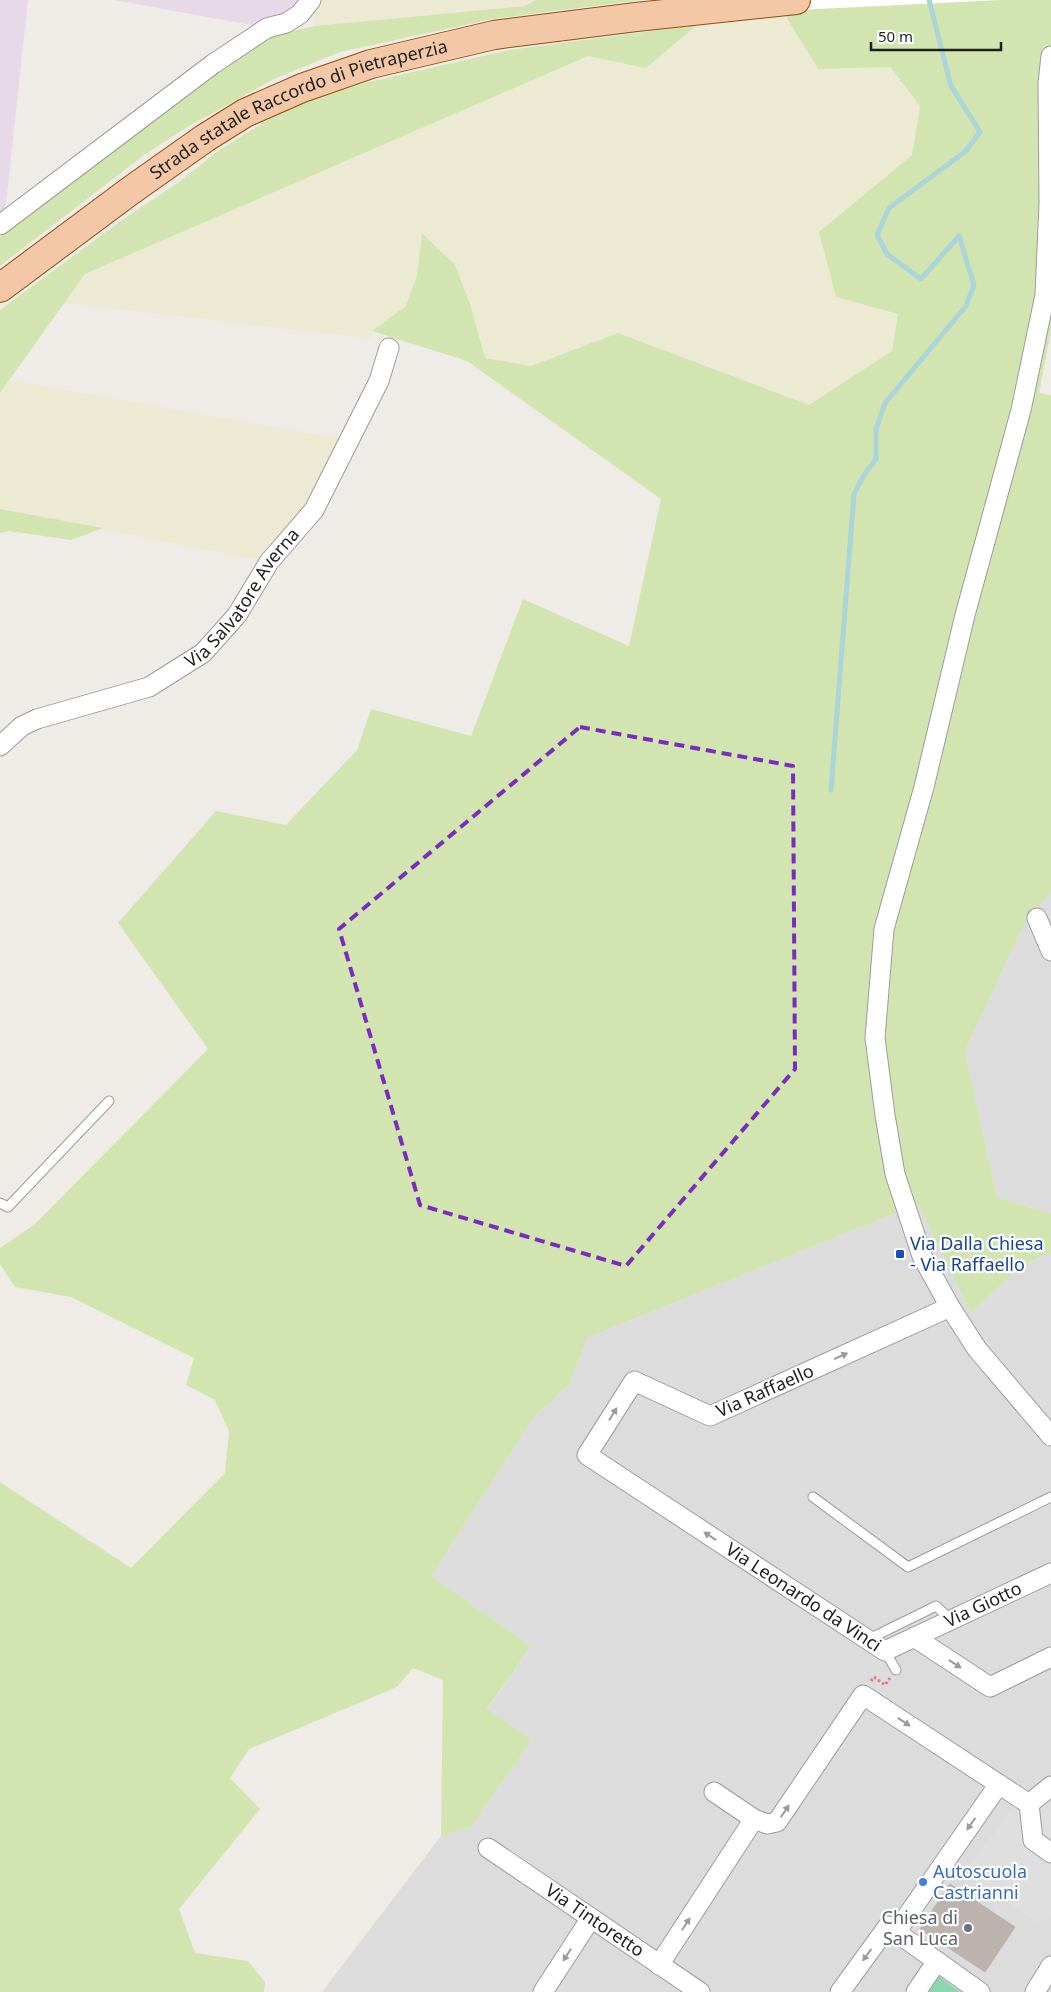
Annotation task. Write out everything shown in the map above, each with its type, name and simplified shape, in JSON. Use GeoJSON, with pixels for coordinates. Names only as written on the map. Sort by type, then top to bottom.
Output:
{"type":"FeatureCollection","features":[{"type":"Feature","properties":{"kind":"main road","name":"Strada statale Raccordo di Pietraperzia"},"geometry":{"type":"LineString","coordinates":[[0,288],[130,190],[205,138],[245,113],[302,88],[371,64],[494,35],[636,17],[796,0]]}},
{"type":"Feature","properties":{"kind":"street"},"geometry":{"type":"LineString","coordinates":[[0,225],[213,64],[268,28],[286,23],[300,14],[311,0]]}},
{"type":"Feature","properties":{"kind":"street"},"geometry":{"type":"LineString","coordinates":[[1051,56],[1048,83],[1049,204],[1045,295],[1021,410],[965,615],[924,787],[884,929],[875,1038],[895,1174],[922,1256],[950,1307],[977,1349],[1051,1436]]}},
{"type":"Feature","properties":{"kind":"street","name":"Via Salvatore Averna"},"geometry":{"type":"LineString","coordinates":[[0,746],[22,726],[37,719],[148,687],[203,653],[237,615],[269,562],[314,510],[379,381],[389,348]]}},
{"type":"Feature","properties":{"kind":"street"},"geometry":{"type":"LineString","coordinates":[[1037,918],[1051,951]]}},
{"type":"Feature","properties":{"kind":"street","name":"Via Raffaello"},"geometry":{"type":"LineString","coordinates":[[587,1455],[634,1381],[710,1416],[950,1307]]}},
{"type":"Feature","properties":{"kind":"street","name":"Via Leonardo da Vinci"},"geometry":{"type":"LineString","coordinates":[[587,1455],[885,1651],[914,1637]]}},
{"type":"Feature","properties":{"kind":"street","name":"Via Giotto"},"geometry":{"type":"LineString","coordinates":[[914,1637],[1051,1573]]}},
{"type":"Feature","properties":{"kind":"street"},"geometry":{"type":"LineString","coordinates":[[914,1637],[990,1687],[1051,1657]]}},
{"type":"Feature","properties":{"kind":"street"},"geometry":{"type":"LineString","coordinates":[[714,1792],[754,1819],[767,1824],[777,1822],[863,1695],[1029,1804],[1033,1840],[1051,1853]]}},
{"type":"Feature","properties":{"kind":"street"},"geometry":{"type":"LineString","coordinates":[[896,1932],[999,1784]]}},
{"type":"Feature","properties":{"kind":"street"},"geometry":{"type":"LineString","coordinates":[[1029,1804],[1051,1786]]}},
{"type":"Feature","properties":{"kind":"street"},"geometry":{"type":"LineString","coordinates":[[659,1965],[754,1819]]}},
{"type":"Feature","properties":{"kind":"street","name":"Via Tintoretto"},"geometry":{"type":"LineString","coordinates":[[488,1848],[659,1965],[676,1985],[700,1992]]}},
{"type":"Feature","properties":{"kind":"street"},"geometry":{"type":"LineString","coordinates":[[543,1992],[591,1918]]}},
{"type":"Feature","properties":{"kind":"street"},"geometry":{"type":"LineString","coordinates":[[840,1992],[888,1926],[980,1992]]}},
{"type":"Feature","properties":{"kind":"street"},"geometry":{"type":"LineString","coordinates":[[916,1992],[937,1961]]}},
{"type":"Feature","properties":{"kind":"street"},"geometry":{"type":"LineString","coordinates":[[1036,1992],[1051,1966]]}},
{"type":"Feature","properties":{"kind":"lane"},"geometry":{"type":"LineString","coordinates":[[0,1203],[8,1207],[109,1101]]}},
{"type":"Feature","properties":{"kind":"lane"},"geometry":{"type":"LineString","coordinates":[[812,1497],[908,1567],[1051,1497]]}},
{"type":"Feature","properties":{"kind":"lane"},"geometry":{"type":"LineString","coordinates":[[867,1640],[936,1606],[951,1620]]}},
{"type":"Feature","properties":{"kind":"lane"},"geometry":{"type":"LineString","coordinates":[[885,1651],[896,1670]]}},
{"type":"Feature","properties":{"kind":"highlighted area"},"geometry":{"type":"Polygon","coordinates":[[[580,727],[793,766],[795,1069],[626,1266],[420,1205],[339,929],[580,727]]]}},
{"type":"Feature","properties":{"kind":"shaded area"},"geometry":{"type":"Polygon","coordinates":[[[0,0],[28,0],[4,222],[0,225],[0,0]]]}},
{"type":"Feature","properties":{"kind":"shaded area"},"geometry":{"type":"Polygon","coordinates":[[[115,0],[311,0],[267,28],[115,0]]]}},
{"type":"Feature","properties":{"kind":"shaded area"},"geometry":{"type":"Polygon","coordinates":[[[311,0],[536,0],[525,6],[315,26],[311,0]]]}},
{"type":"Feature","properties":{"kind":"shaded area"},"geometry":{"type":"Polygon","coordinates":[[[691,0],[781,0],[818,69],[890,67],[920,106],[913,155],[819,232],[836,297],[898,314],[892,352],[809,405],[618,333],[531,366],[485,358],[471,307],[422,234],[417,276],[406,306],[372,331],[372,339],[65,303],[85,274],[588,56],[646,68],[697,25],[691,0]]]}},
{"type":"Feature","properties":{"kind":"shaded area"},"geometry":{"type":"Polygon","coordinates":[[[10,380],[348,440],[269,562],[0,509],[0,393],[10,380]]]}},
{"type":"Feature","properties":{"kind":"shaded area"},"geometry":{"type":"Polygon","coordinates":[[[1051,892],[1051,1214],[997,1197],[965,1051],[1024,925],[1051,892]]]}},
{"type":"Feature","properties":{"kind":"shaded area"},"geometry":{"type":"Polygon","coordinates":[[[918,1204],[971,1313],[1020,1267],[1051,1252],[1051,1992],[322,1992],[441,1836],[471,1827],[532,1740],[487,1710],[531,1646],[431,1576],[534,1417],[569,1385],[587,1338],[918,1204]]]}},
{"type":"Feature","properties":{"kind":"shaded area"},"geometry":{"type":"Polygon","coordinates":[[[1023,1792],[1051,1812],[1051,1919],[1037,1922],[971,1879],[968,1870],[1023,1792]]]}},
{"type":"Feature","properties":{"kind":"green space"},"geometry":{"type":"Polygon","coordinates":[[[536,0],[641,0],[492,19],[340,52],[276,78],[189,126],[144,155],[0,266],[0,237],[248,49],[274,35],[315,26],[525,6],[536,0]]]}},
{"type":"Feature","properties":{"kind":"green space"},"geometry":{"type":"Polygon","coordinates":[[[781,0],[1051,0],[1051,330],[1039,393],[1051,395],[1051,892],[1024,925],[965,1051],[997,1197],[1051,1214],[1051,1252],[1020,1267],[971,1313],[918,1204],[587,1338],[569,1385],[534,1417],[431,1576],[531,1646],[487,1709],[532,1740],[471,1827],[441,1836],[443,1680],[413,1668],[397,1687],[249,1749],[230,1778],[260,1809],[179,1909],[195,1953],[248,1961],[265,1982],[264,1992],[0,1992],[0,1482],[131,1568],[225,1473],[229,1431],[215,1400],[186,1385],[194,1358],[71,1297],[15,1287],[0,1264],[0,1248],[34,1225],[208,1049],[118,923],[216,811],[286,825],[357,750],[371,709],[471,736],[523,599],[629,646],[661,499],[467,361],[372,331],[406,306],[417,276],[422,233],[455,265],[471,307],[485,358],[531,366],[618,333],[809,405],[892,351],[898,314],[836,297],[819,232],[912,155],[920,106],[890,67],[818,69],[788,20],[781,0]]]}},
{"type":"Feature","properties":{"kind":"green space"},"geometry":{"type":"Polygon","coordinates":[[[697,25],[646,68],[588,56],[85,274],[0,393],[0,310],[122,220],[179,182],[218,151],[271,118],[313,99],[369,82],[509,50],[697,25]]]}},
{"type":"Feature","properties":{"kind":"green space"},"geometry":{"type":"Polygon","coordinates":[[[0,509],[103,528],[71,540],[9,531],[0,533],[0,509]]]}},
{"type":"Feature","properties":{"kind":"green space"},"geometry":{"type":"Polygon","coordinates":[[[937,1975],[960,1992],[925,1992],[937,1975]]]}},
{"type":"Feature","properties":{"kind":"pier"},"geometry":{"type":"Polygon","coordinates":[[[709,0],[1001,0],[797,10],[709,0]]]}},
{"type":"Feature","properties":{"kind":"building","name":"Chiesa di San Luca"},"geometry":{"type":"Polygon","coordinates":[[[950,1884],[1015,1927],[985,1972],[920,1929],[950,1884]]]}},
{"type":"Feature","properties":{"kind":"waterway"},"geometry":{"type":"LineString","coordinates":[[831,790],[854,494],[864,475],[876,459],[876,429],[885,403],[966,306],[974,285],[959,236],[921,279],[887,254],[877,235],[889,208],[966,151],[980,132],[951,86],[929,0]]}},
{"type":"Feature","properties":{"kind":"place","name":"Via Dalla Chiesa - Via Raffaello"},"geometry":{"type":"Point","coordinates":[900,1254]}},
{"type":"Feature","properties":{"kind":"place","name":"Autoscuola Castrianni"},"geometry":{"type":"Point","coordinates":[923,1882]}},
{"type":"Feature","properties":{"kind":"place","name":"Chiesa di San Luca"},"geometry":{"type":"Point","coordinates":[968,1928]}}]}
